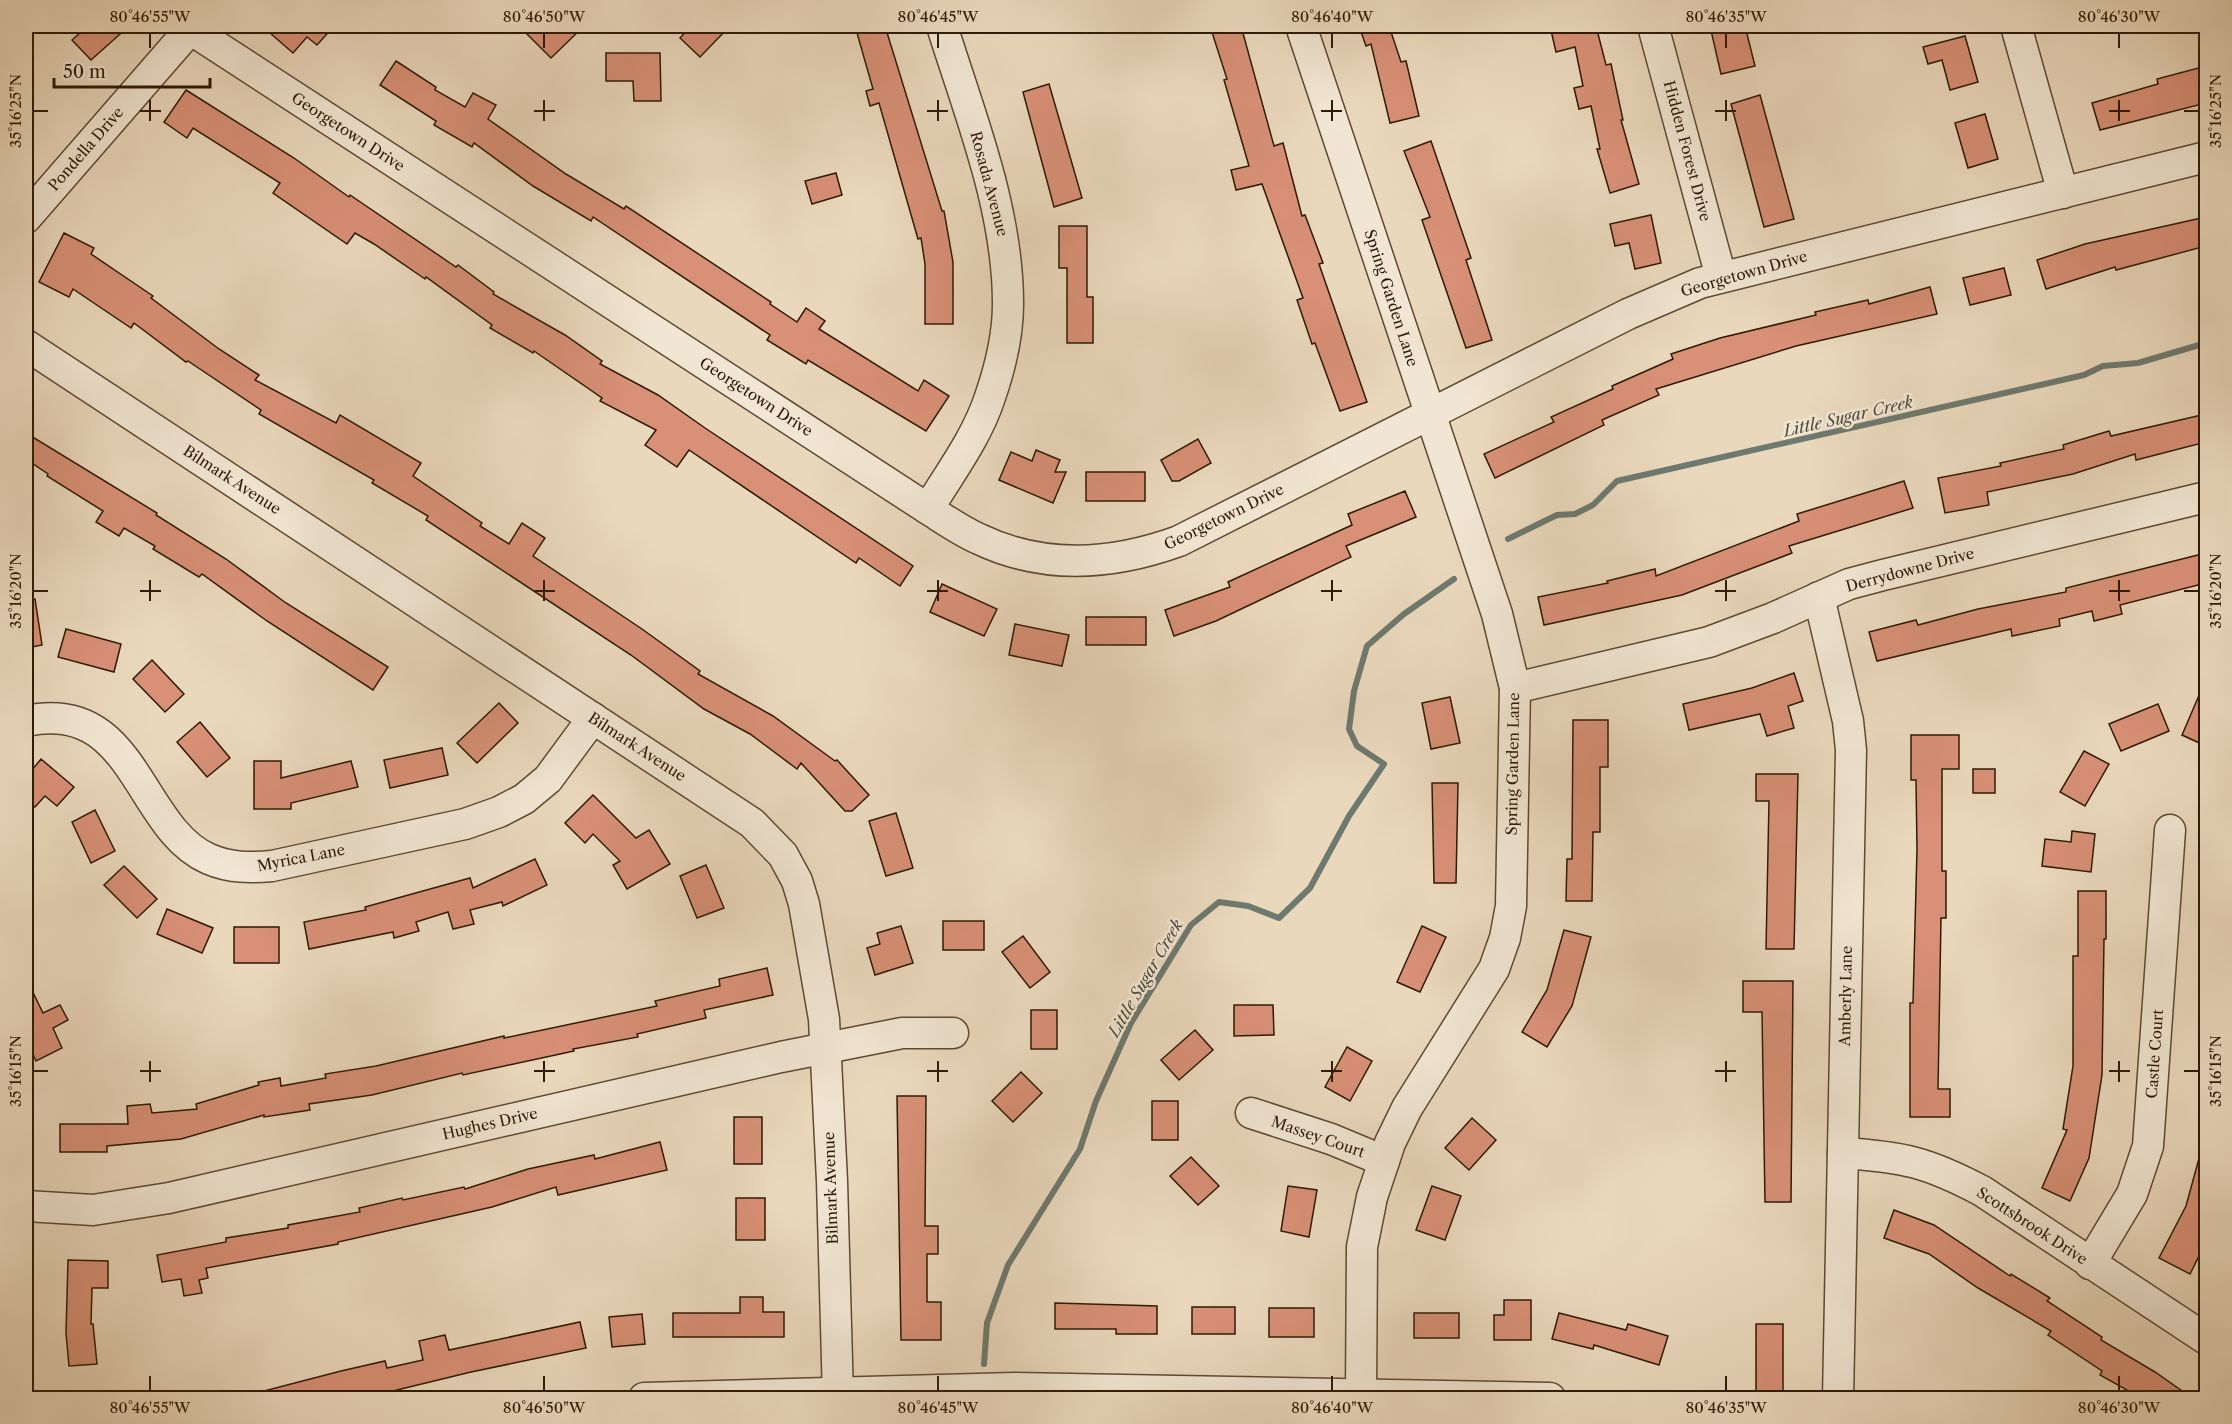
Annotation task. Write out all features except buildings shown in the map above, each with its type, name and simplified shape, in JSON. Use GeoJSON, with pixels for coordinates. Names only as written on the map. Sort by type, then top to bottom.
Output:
{"type":"FeatureCollection","features":[{"type":"Feature","properties":{"kind":"street","name":"Rosada Avenue"},"geometry":{"type":"LineString","coordinates":[[928,509],[973,435],[989,399],[1004,347],[1008,305],[1005,241],[995,200],[942,26]]}},
{"type":"Feature","properties":{"kind":"street","name":"Spring Garden Lane"},"geometry":{"type":"LineString","coordinates":[[1301,26],[1497,614],[1515,688],[1511,906],[1505,938],[1494,969],[1407,1108],[1384,1161],[1372,1197],[1362,1247],[1361,1394]]}},
{"type":"Feature","properties":{"kind":"street","name":"Hidden Forest Drive"},"geometry":{"type":"LineString","coordinates":[[1653,26],[1721,277]]}},
{"type":"Feature","properties":{"kind":"street"},"geometry":{"type":"LineString","coordinates":[[2016,26],[2063,193]]}},
{"type":"Feature","properties":{"kind":"street","name":"Georgetown Drive"},"geometry":{"type":"LineString","coordinates":[[191,27],[928,509],[978,539],[1034,556],[1089,562],[1144,554],[1179,542],[1628,314],[1689,287],[1721,277],[2206,158]]}},
{"type":"Feature","properties":{"kind":"street","name":"Pondella Drive"},"geometry":{"type":"LineString","coordinates":[[26,218],[191,27]]}},
{"type":"Feature","properties":{"kind":"street","name":"Bilmark Avenue"},"geometry":{"type":"LineString","coordinates":[[26,345],[752,823],[783,855],[797,881],[804,904],[824,1019],[837,1396]]}},
{"type":"Feature","properties":{"kind":"street","name":"Derrydowne Drive"},"geometry":{"type":"LineString","coordinates":[[1515,688],[1709,642],[1773,618],[1850,584],[2206,496]]}},
{"type":"Feature","properties":{"kind":"street","name":"Amberly Lane"},"geometry":{"type":"LineString","coordinates":[[1819,597],[1848,721],[1851,750],[1838,1398]]}},
{"type":"Feature","properties":{"kind":"street","name":"Myrica Lane"},"geometry":{"type":"LineString","coordinates":[[26,721],[57,719],[78,724],[99,733],[123,756],[178,836],[209,859],[247,868],[272,866],[465,824],[500,812],[524,799],[548,779],[593,718]]}},
{"type":"Feature","properties":{"kind":"street","name":"Castle Court"},"geometry":{"type":"LineString","coordinates":[[2090,1264],[2132,1194],[2148,1146],[2170,831]]}},
{"type":"Feature","properties":{"kind":"street","name":"Hughes Drive"},"geometry":{"type":"LineString","coordinates":[[26,1206],[93,1210],[169,1198],[825,1049],[902,1033],[953,1033]]}},
{"type":"Feature","properties":{"kind":"street","name":"Massey Court"},"geometry":{"type":"LineString","coordinates":[[1251,1113],[1331,1138],[1384,1161]]}},
{"type":"Feature","properties":{"kind":"street","name":"Scottsbrook Drive"},"geometry":{"type":"LineString","coordinates":[[1843,1153],[1895,1156],[1923,1163],[1954,1176],[1982,1191],[2206,1340]]}},
{"type":"Feature","properties":{"kind":"street"},"geometry":{"type":"LineString","coordinates":[[644,1398],[837,1396],[1014,1388],[1231,1395],[1361,1394],[1533,1398]]}},
{"type":"Feature","properties":{"kind":"waterway","name":"Little Sugar Creek"},"geometry":{"type":"LineString","coordinates":[[1508,539],[1557,515],[1575,514],[1593,505],[1617,481],[2084,375],[2103,366],[2138,363],[2206,343]]}},
{"type":"Feature","properties":{"kind":"waterway","name":"Little Sugar Creek"},"geometry":{"type":"LineString","coordinates":[[984,1364],[987,1323],[1008,1265],[1080,1149],[1096,1101],[1131,1023],[1191,925],[1219,902],[1248,906],[1279,918],[1310,888],[1349,816],[1384,764],[1357,746],[1349,729],[1354,691],[1367,646],[1404,614],[1454,579]]}}]}
